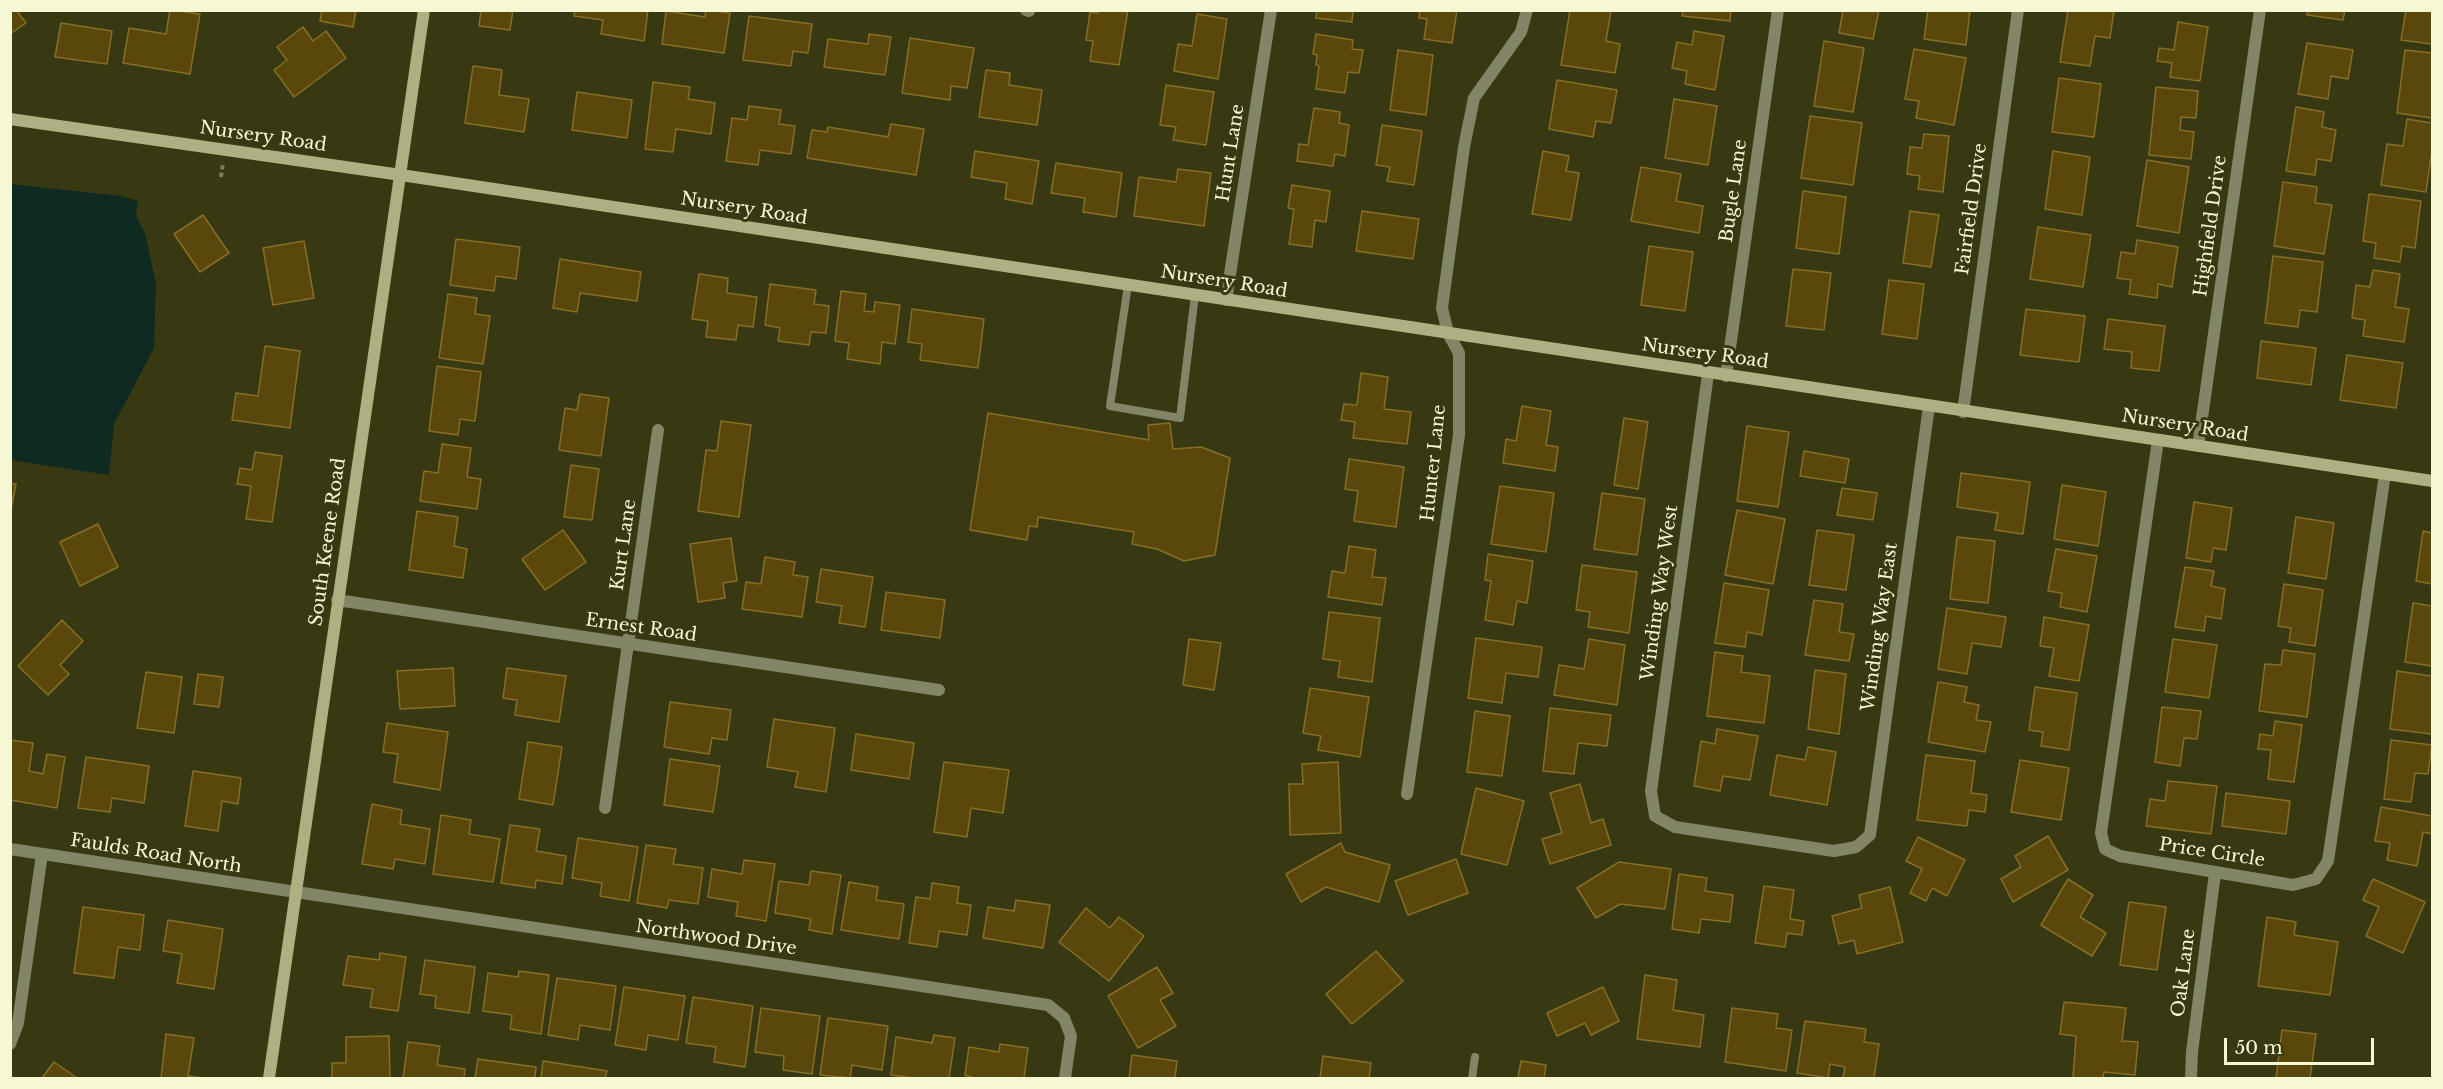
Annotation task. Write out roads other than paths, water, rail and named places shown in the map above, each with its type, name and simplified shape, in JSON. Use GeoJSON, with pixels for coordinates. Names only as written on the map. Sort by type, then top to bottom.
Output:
{"type":"FeatureCollection","features":[{"type":"Feature","properties":{"kind":"street","name":"South Keene Road"},"geometry":{"type":"LineString","coordinates":[[269,1078],[424,10]]}},
{"type":"Feature","properties":{"kind":"street","name":"Hunt Lane"},"geometry":{"type":"LineString","coordinates":[[1226,300],[1271,10]]}},
{"type":"Feature","properties":{"kind":"street","name":"Hunter Lane"},"geometry":{"type":"LineString","coordinates":[[1407,794],[1459,435],[1459,353],[1448,333],[1442,308],[1464,147],[1474,98],[1521,32],[1527,10]]}},
{"type":"Feature","properties":{"kind":"street","name":"Bugle Lane"},"geometry":{"type":"LineString","coordinates":[[1726,376],[1778,10]]}},
{"type":"Feature","properties":{"kind":"street","name":"Fairfield Drive"},"geometry":{"type":"LineString","coordinates":[[1963,412],[2018,10]]}},
{"type":"Feature","properties":{"kind":"street","name":"Highfield Drive"},"geometry":{"type":"LineString","coordinates":[[2198,446],[2260,10]]}},
{"type":"Feature","properties":{"kind":"street","name":"Nursery Road"},"geometry":{"type":"LineString","coordinates":[[10,119],[2433,482]]}},
{"type":"Feature","properties":{"kind":"street","name":"Winding Way West"},"geometry":{"type":"LineString","coordinates":[[1708,374],[1651,791],[1655,816],[1675,827],[1686,829],[1834,851],[1857,847]]}},
{"type":"Feature","properties":{"kind":"street","name":"Winding Way East"},"geometry":{"type":"LineString","coordinates":[[1857,847],[1870,835],[1929,406]]}},
{"type":"Feature","properties":{"kind":"street","name":"Kurt Lane"},"geometry":{"type":"LineString","coordinates":[[605,808],[658,430]]}},
{"type":"Feature","properties":{"kind":"street","name":"Price Circle"},"geometry":{"type":"LineString","coordinates":[[2158,440],[2101,833],[2105,849],[2120,856],[2293,885],[2316,879],[2328,861],[2385,474]]}},
{"type":"Feature","properties":{"kind":"street","name":"Ernest Road"},"geometry":{"type":"LineString","coordinates":[[338,600],[939,690]]}},
{"type":"Feature","properties":{"kind":"street","name":"Faulds Road North"},"geometry":{"type":"LineString","coordinates":[[10,849],[296,894]]}},
{"type":"Feature","properties":{"kind":"street"},"geometry":{"type":"LineString","coordinates":[[10,1044],[18,1023],[42,854]]}},
{"type":"Feature","properties":{"kind":"street","name":"Oak Lane"},"geometry":{"type":"LineString","coordinates":[[2191,1078],[2192,1052],[2215,873]]}},
{"type":"Feature","properties":{"kind":"street","name":"Northwood Drive"},"geometry":{"type":"LineString","coordinates":[[296,894],[1048,1005],[1064,1018],[1071,1036],[1065,1078]]}},
{"type":"Feature","properties":{"kind":"lane"},"geometry":{"type":"LineString","coordinates":[[1128,285],[1110,406],[1180,418],[1195,296]]}},
{"type":"Feature","properties":{"kind":"lane"},"geometry":{"type":"LineString","coordinates":[[1472,1078],[1475,1057]]}}]}
